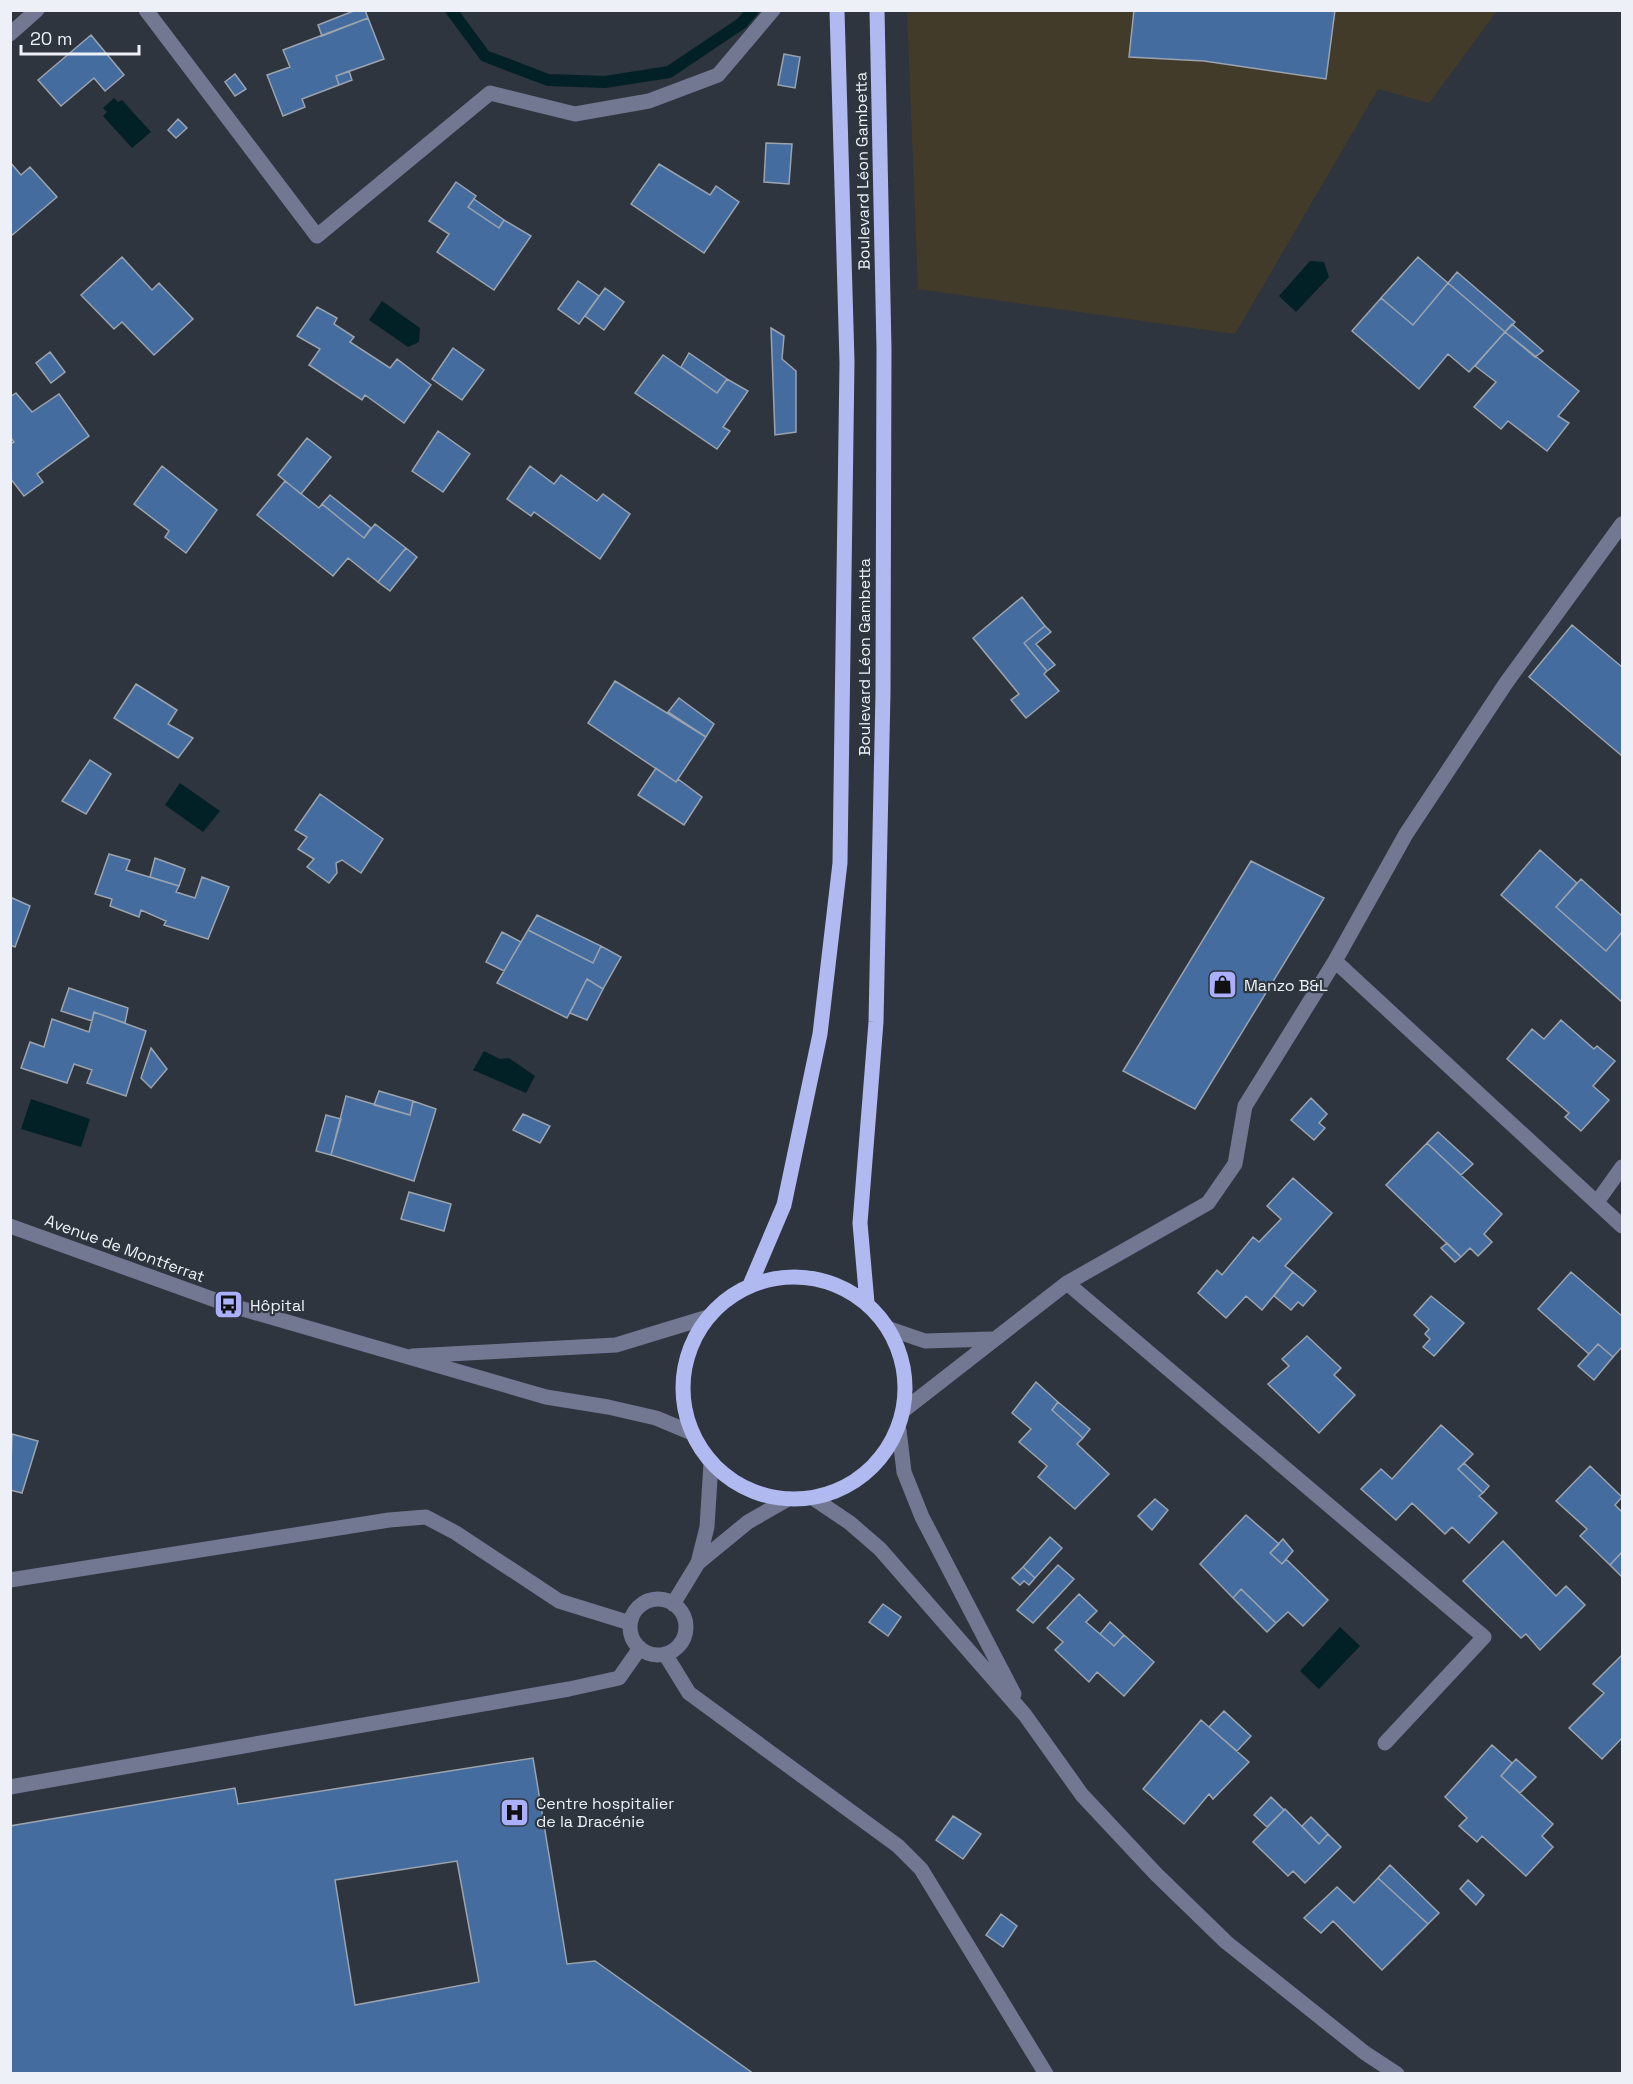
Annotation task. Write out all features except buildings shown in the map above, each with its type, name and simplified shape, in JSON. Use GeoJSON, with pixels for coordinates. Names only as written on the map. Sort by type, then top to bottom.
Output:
{"type":"FeatureCollection","features":[{"type":"Feature","properties":{"kind":"main road","name":"Boulevard Léon Gambetta"},"geometry":{"type":"LineString","coordinates":[[750,1285],[784,1205],[820,1034],[840,863],[847,362],[837,10]]}},
{"type":"Feature","properties":{"kind":"main road","name":"Boulevard Léon Gambetta"},"geometry":{"type":"LineString","coordinates":[[867,1303],[860,1222],[876,1022],[883,692],[884,350],[878,10]]}},
{"type":"Feature","properties":{"kind":"main road"},"geometry":{"type":"LineString","coordinates":[[780,1277],[811,1277],[841,1286],[867,1303],[890,1329],[903,1364],[906,1382],[904,1410],[899,1430],[885,1454],[865,1475],[840,1490],[813,1498],[788,1499],[760,1494],[734,1482],[711,1462],[692,1433],[684,1404],[683,1373],[692,1343],[708,1317],[727,1298],[750,1285],[780,1277]]}},
{"type":"Feature","properties":{"kind":"street"},"geometry":{"type":"LineString","coordinates":[[10,34],[37,10]]}},
{"type":"Feature","properties":{"kind":"street"},"geometry":{"type":"LineString","coordinates":[[146,10],[317,236],[490,93],[575,114],[649,101],[718,75],[773,10]]}},
{"type":"Feature","properties":{"kind":"street"},"geometry":{"type":"LineString","coordinates":[[904,1410],[992,1339],[1067,1283],[1208,1203],[1234,1164],[1245,1106],[1335,961],[1406,834],[1506,682],[1623,524]]}},
{"type":"Feature","properties":{"kind":"street"},"geometry":{"type":"LineString","coordinates":[[1335,961],[1623,1226]]}},
{"type":"Feature","properties":{"kind":"street"},"geometry":{"type":"LineString","coordinates":[[1597,1202],[1623,1167]]}},
{"type":"Feature","properties":{"kind":"street","name":"Avenue de Montferrat"},"geometry":{"type":"LineString","coordinates":[[10,1226],[208,1298],[546,1397],[608,1407],[656,1418],[692,1433]]}},
{"type":"Feature","properties":{"kind":"street"},"geometry":{"type":"LineString","coordinates":[[1067,1283],[1484,1637],[1385,1743]]}},
{"type":"Feature","properties":{"kind":"street"},"geometry":{"type":"LineString","coordinates":[[400,1356],[616,1345],[708,1317]]}},
{"type":"Feature","properties":{"kind":"street"},"geometry":{"type":"LineString","coordinates":[[890,1329],[925,1341],[992,1339]]}},
{"type":"Feature","properties":{"kind":"street"},"geometry":{"type":"LineString","coordinates":[[899,1430],[904,1472],[922,1517],[1025,1715]]}},
{"type":"Feature","properties":{"kind":"street"},"geometry":{"type":"LineString","coordinates":[[673,1604],[698,1563],[707,1527],[711,1462]]}},
{"type":"Feature","properties":{"kind":"street"},"geometry":{"type":"LineString","coordinates":[[813,1498],[850,1523],[880,1549],[1025,1715],[1082,1795],[1156,1874],[1226,1942],[1365,2053],[1398,2073]]}},
{"type":"Feature","properties":{"kind":"street"},"geometry":{"type":"LineString","coordinates":[[698,1563],[748,1522],[788,1499]]}},
{"type":"Feature","properties":{"kind":"street"},"geometry":{"type":"LineString","coordinates":[[10,1580],[389,1520],[426,1517],[456,1533],[559,1601],[630,1623]]}},
{"type":"Feature","properties":{"kind":"street"},"geometry":{"type":"LineString","coordinates":[[665,1600],[673,1604],[684,1618],[684,1636],[680,1644],[666,1654],[647,1653],[640,1648],[630,1632],[633,1614],[647,1601],[665,1600]]}},
{"type":"Feature","properties":{"kind":"street"},"geometry":{"type":"LineString","coordinates":[[10,1787],[569,1689],[619,1678],[640,1648]]}},
{"type":"Feature","properties":{"kind":"street"},"geometry":{"type":"LineString","coordinates":[[666,1654],[689,1692],[898,1845],[921,1869],[1046,2073]]}},
{"type":"Feature","properties":{"kind":"shaded area"},"geometry":{"type":"Polygon","coordinates":[[[907,11],[1497,11],[1429,103],[1378,89],[1235,334],[918,289],[907,11]]]}},
{"type":"Feature","properties":{"kind":"shaded area"},"geometry":{"type":"Polygon","coordinates":[[[114,98],[118,102],[122,100],[151,132],[132,148],[103,116],[107,112],[103,108],[114,98]]]}},
{"type":"Feature","properties":{"kind":"shaded area"},"geometry":{"type":"Polygon","coordinates":[[[1310,261],[1324,262],[1329,277],[1296,312],[1279,296],[1310,261]]]}},
{"type":"Feature","properties":{"kind":"shaded area"},"geometry":{"type":"Polygon","coordinates":[[[382,301],[420,328],[419,342],[408,347],[369,320],[382,301]]]}},
{"type":"Feature","properties":{"kind":"shaded area"},"geometry":{"type":"Polygon","coordinates":[[[180,783],[220,811],[203,832],[165,805],[180,783]]]}},
{"type":"Feature","properties":{"kind":"shaded area"},"geometry":{"type":"Polygon","coordinates":[[[484,1051],[500,1059],[509,1058],[535,1076],[526,1093],[473,1070],[484,1051]]]}},
{"type":"Feature","properties":{"kind":"shaded area"},"geometry":{"type":"Polygon","coordinates":[[[31,1099],[90,1119],[81,1147],[21,1129],[31,1099]]]}},
{"type":"Feature","properties":{"kind":"shaded area"},"geometry":{"type":"Polygon","coordinates":[[[1340,1627],[1360,1646],[1319,1689],[1300,1671],[1340,1627]]]}},
{"type":"Feature","properties":{"kind":"waterway"},"geometry":{"type":"LineString","coordinates":[[451,10],[485,56],[548,80],[605,82],[669,72],[742,23],[753,10]]}},
{"type":"Feature","properties":{"kind":"place","name":"Manzo B&L"},"geometry":{"type":"Point","coordinates":[1223,985]}},
{"type":"Feature","properties":{"kind":"place","name":"Hôpital"},"geometry":{"type":"Point","coordinates":[229,1305]}},
{"type":"Feature","properties":{"kind":"place","name":"Centre hospitalier de la Dracénie"},"geometry":{"type":"Point","coordinates":[515,1812]}}]}
